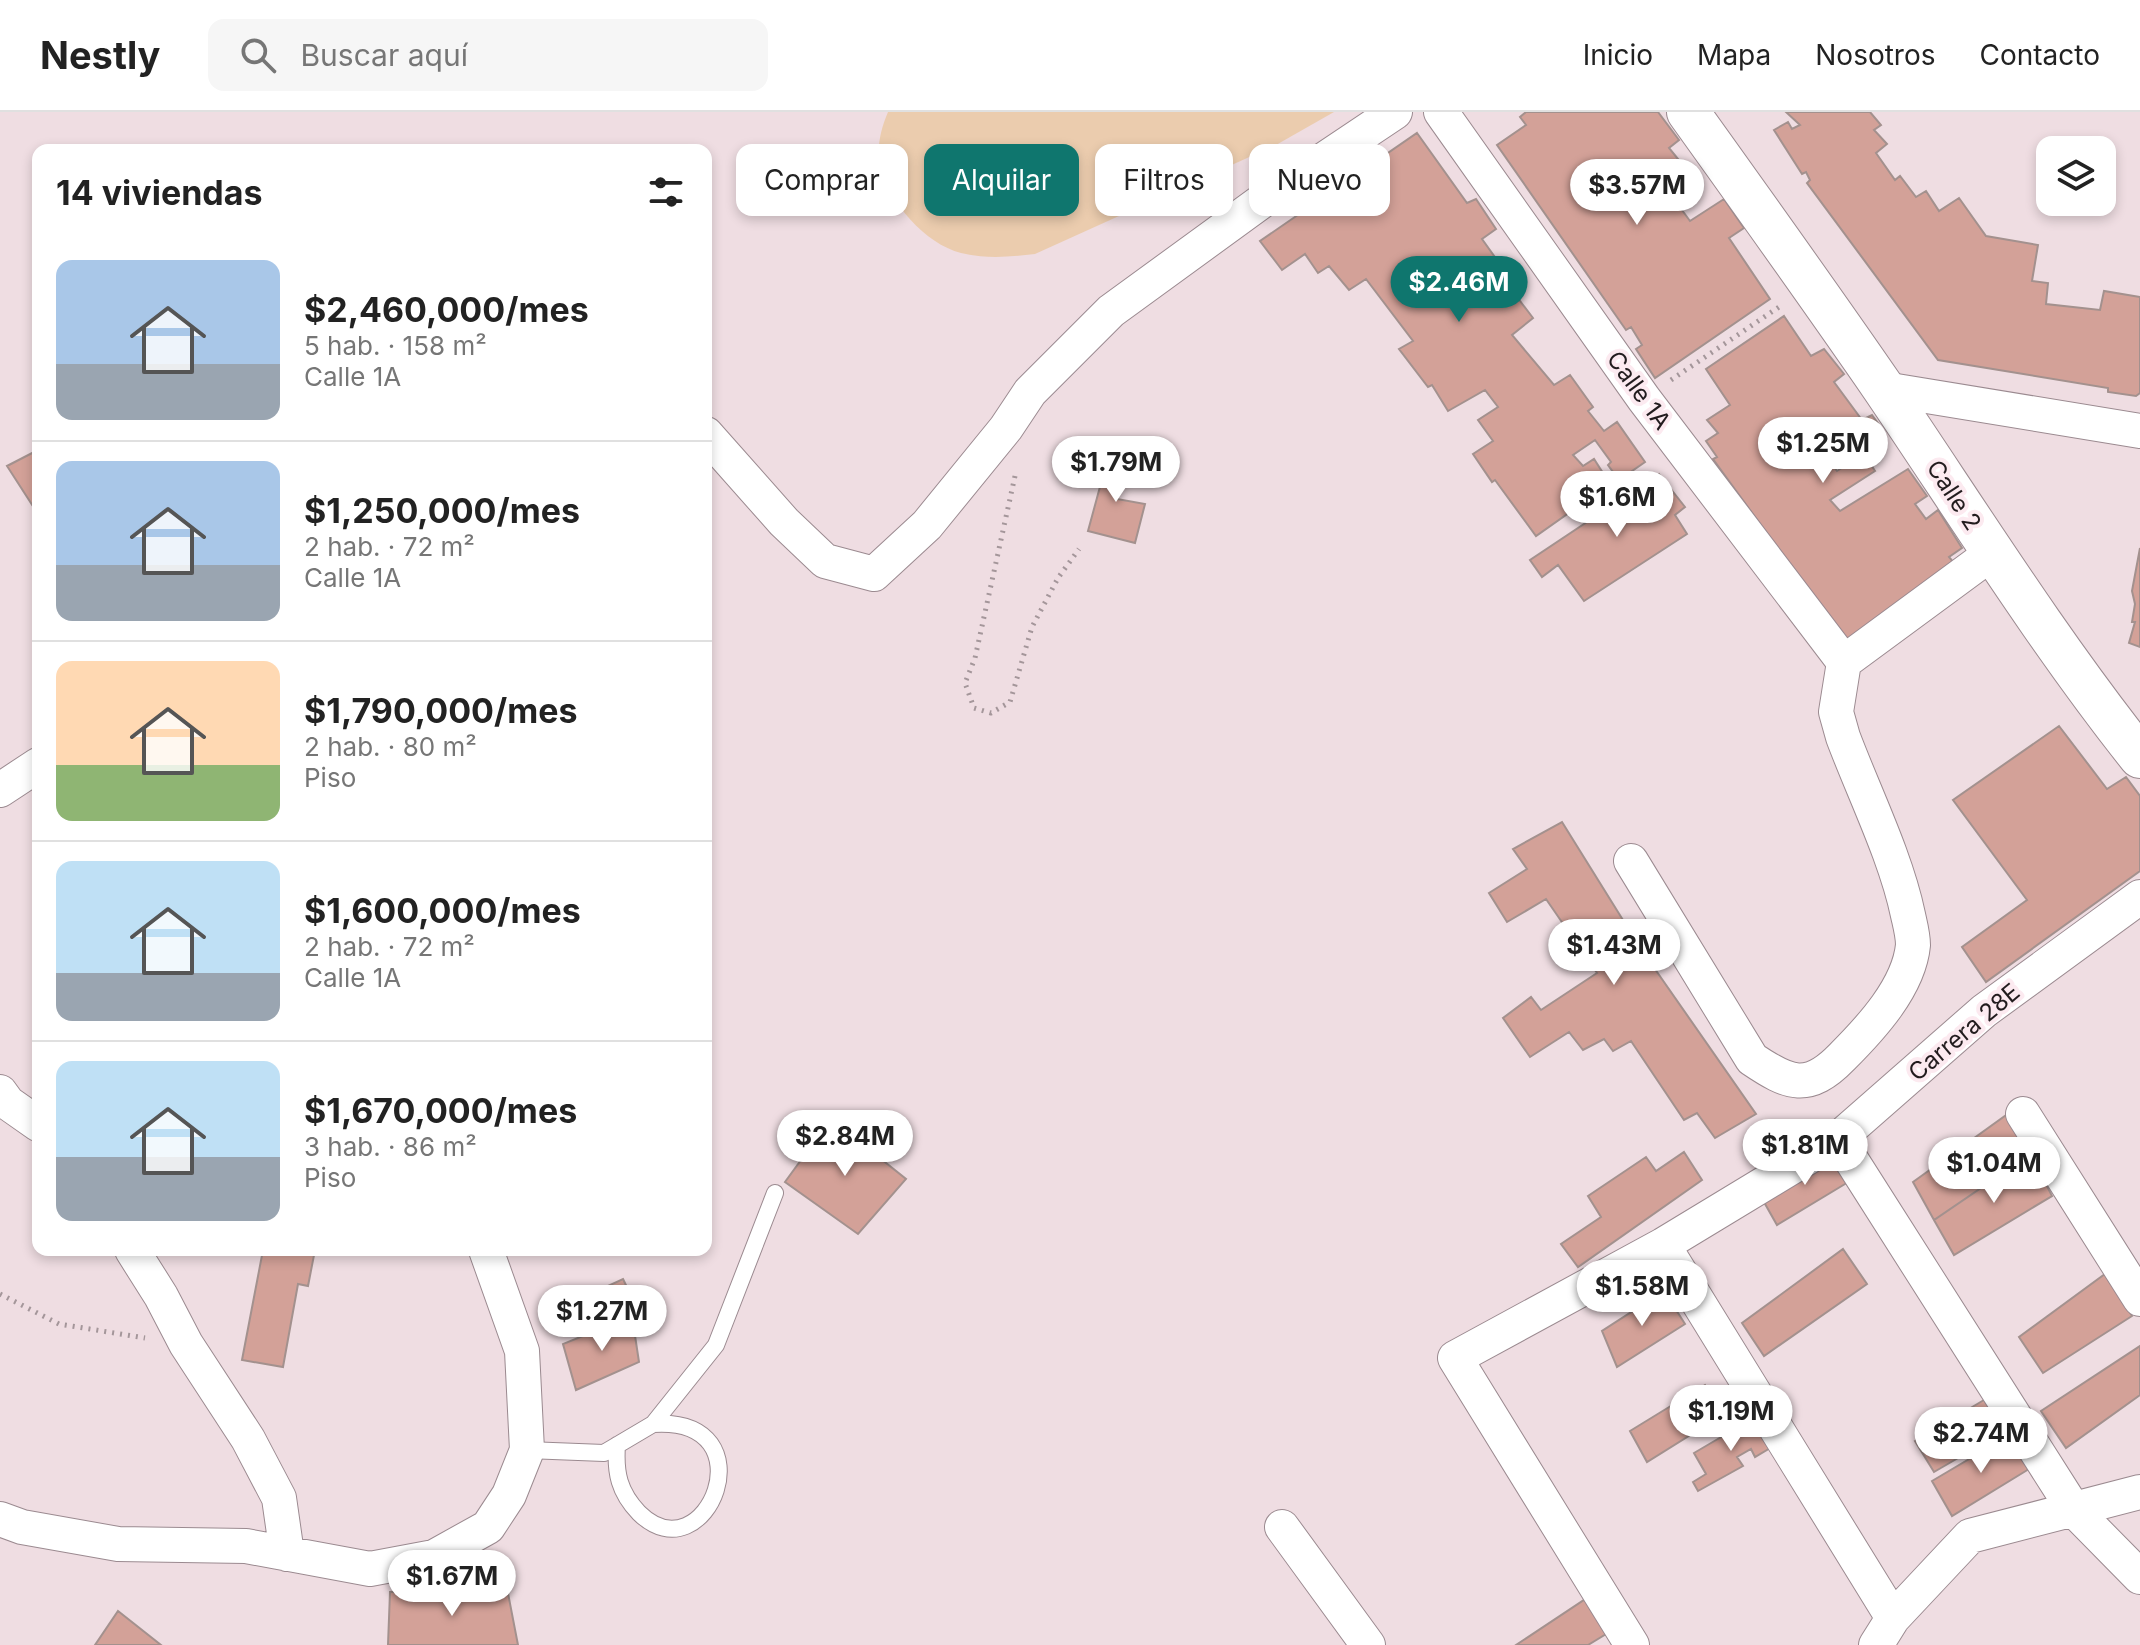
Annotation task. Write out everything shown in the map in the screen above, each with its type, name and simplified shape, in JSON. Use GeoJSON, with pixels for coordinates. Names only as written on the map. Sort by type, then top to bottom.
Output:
{"type":"FeatureCollection","features":[{"type":"Feature","properties":{"kind":"street"},"geometry":{"type":"LineString","coordinates":[[712,441],[784,522],[825,561],[874,574],[927,525],[1006,428],[1030,392],[1111,311],[1262,201],[1395,112]]}},
{"type":"Feature","properties":{"kind":"street","name":"Calle 1A"},"geometry":{"type":"LineString","coordinates":[[1441,112],[1644,399],[1844,662]]}},
{"type":"Feature","properties":{"kind":"street","name":"Calle 2"},"geometry":{"type":"LineString","coordinates":[[1688,112],[1884,389],[1992,553],[2096,702],[2140,757]]}},
{"type":"Feature","properties":{"kind":"street"},"geometry":{"type":"LineString","coordinates":[[1884,389],[2140,431]]}},
{"type":"Feature","properties":{"kind":"street"},"geometry":{"type":"LineString","coordinates":[[1631,861],[1752,1059],[1777,1076],[1795,1083],[1833,1067],[1888,1004],[1908,967],[1913,942],[1903,893],[1836,712],[1844,662],[1992,553]]}},
{"type":"Feature","properties":{"kind":"street"},"geometry":{"type":"LineString","coordinates":[[0,790],[32,769]]}},
{"type":"Feature","properties":{"kind":"street","name":"Carrera 28E"},"geometry":{"type":"LineString","coordinates":[[1632,1645],[1455,1358],[1663,1245],[1838,1139],[1984,1011],[2140,897]]}},
{"type":"Feature","properties":{"kind":"street"},"geometry":{"type":"LineString","coordinates":[[4,1097],[32,1119]]}},
{"type":"Feature","properties":{"kind":"street"},"geometry":{"type":"LineString","coordinates":[[4,1097],[32,1130]]}},
{"type":"Feature","properties":{"kind":"street"},"geometry":{"type":"LineString","coordinates":[[2023,1114],[2140,1299]]}},
{"type":"Feature","properties":{"kind":"street"},"geometry":{"type":"LineString","coordinates":[[1838,1139],[2074,1510],[2140,1577]]}},
{"type":"Feature","properties":{"kind":"street"},"geometry":{"type":"LineString","coordinates":[[1663,1245],[1884,1632],[1970,1536],[2140,1492]]}},
{"type":"Feature","properties":{"kind":"street"},"geometry":{"type":"LineString","coordinates":[[136,1256],[186,1344],[248,1439],[279,1498],[287,1554]]}},
{"type":"Feature","properties":{"kind":"street"},"geometry":{"type":"LineString","coordinates":[[0,1519],[22,1527],[118,1544],[246,1546],[370,1569],[434,1557],[488,1527],[509,1495],[527,1450],[522,1351],[488,1256]]}},
{"type":"Feature","properties":{"kind":"street"},"geometry":{"type":"LineString","coordinates":[[1282,1527],[1368,1645]]}},
{"type":"Feature","properties":{"kind":"lane"},"geometry":{"type":"LineString","coordinates":[[527,1450],[604,1453],[653,1424],[716,1345],[775,1193]]}},
{"type":"Feature","properties":{"kind":"lane"},"geometry":{"type":"LineString","coordinates":[[617,1445],[615,1469],[618,1482],[640,1514],[652,1523],[668,1527],[688,1525],[707,1510],[715,1497],[720,1475],[718,1456],[696,1432],[667,1423],[653,1424]]}},
{"type":"Feature","properties":{"kind":"path"},"geometry":{"type":"LineString","coordinates":[[1644,399],[1810,285]]}},
{"type":"Feature","properties":{"kind":"path"},"geometry":{"type":"LineString","coordinates":[[1006,428],[1017,467],[975,658],[965,683],[974,708],[991,713],[1010,702],[1032,627],[1058,578],[1079,549]]}},
{"type":"Feature","properties":{"kind":"path"},"geometry":{"type":"LineString","coordinates":[[0,1294],[59,1324],[186,1344]]}},
{"type":"Feature","properties":{"kind":"shaded area"},"geometry":{"type":"Polygon","coordinates":[[[888,112],[1334,112],[1278,144],[1249,144],[1249,157],[1233,164],[1233,144],[1095,144],[1095,216],[1119,216],[1035,254],[998,257],[970,255],[948,248],[934,241],[910,219],[908,216],[908,144],[880,144],[888,112]]]}},
{"type":"Feature","properties":{"kind":"building"},"geometry":{"type":"Polygon","coordinates":[[[1526,112],[1658,112],[1679,140],[1669,148],[1678,159],[1672,165],[1693,194],[1679,206],[1690,221],[1724,199],[1744,228],[1729,238],[1770,299],[1655,378],[1636,349],[1642,345],[1631,327],[1626,330],[1497,145],[1526,125],[1520,117],[1526,112]]]}},
{"type":"Feature","properties":{"kind":"building"},"geometry":{"type":"Polygon","coordinates":[[[1786,112],[1870,112],[1881,125],[1874,130],[1887,144],[1876,153],[1895,180],[1900,176],[1916,197],[1926,191],[1939,211],[1959,198],[1986,236],[2038,245],[2032,281],[2048,283],[2046,304],[2100,310],[2104,291],[2140,297],[2140,393],[2136,396],[2108,392],[2108,388],[1938,360],[1807,183],[1810,180],[1806,172],[1802,174],[1774,130],[1788,122],[1792,129],[1800,125],[1786,112]]]}},
{"type":"Feature","properties":{"kind":"building"},"geometry":{"type":"Polygon","coordinates":[[[1417,133],[1467,203],[1476,199],[1496,229],[1482,239],[1497,260],[1492,264],[1533,318],[1512,335],[1554,385],[1570,375],[1593,407],[1588,411],[1604,431],[1617,422],[1645,462],[1619,480],[1608,465],[1611,462],[1595,440],[1573,455],[1583,466],[1594,459],[1610,484],[1536,536],[1473,454],[1493,441],[1478,420],[1498,407],[1485,390],[1448,411],[1432,385],[1428,387],[1399,349],[1413,341],[1366,279],[1349,290],[1329,266],[1318,273],[1305,254],[1282,270],[1260,241],[1296,216],[1390,216],[1390,152],[1417,133]]]}},
{"type":"Feature","properties":{"kind":"building"},"geometry":{"type":"Polygon","coordinates":[[[1784,316],[1811,356],[1824,349],[1844,374],[1834,382],[1862,420],[1872,415],[1882,429],[1860,444],[1855,436],[1826,456],[1837,471],[1864,454],[1875,471],[1830,500],[1840,511],[1908,469],[1927,496],[1915,504],[1926,519],[1938,510],[1962,548],[1949,557],[1959,569],[1850,648],[1713,459],[1717,457],[1706,441],[1718,433],[1707,420],[1730,405],[1706,369],[1784,316]]]}},
{"type":"Feature","properties":{"kind":"building"},"geometry":{"type":"Polygon","coordinates":[[[1110,450],[1128,453],[1117,499],[1145,504],[1135,543],[1088,531],[1110,450]]]}},
{"type":"Feature","properties":{"kind":"building"},"geometry":{"type":"Polygon","coordinates":[[[32,453],[32,505],[7,466],[32,453]]]}},
{"type":"Feature","properties":{"kind":"building"},"geometry":{"type":"Polygon","coordinates":[[[1659,474],[1685,507],[1675,515],[1687,534],[1584,601],[1558,565],[1542,577],[1530,560],[1659,474]]]}},
{"type":"Feature","properties":{"kind":"building"},"geometry":{"type":"Polygon","coordinates":[[[2140,548],[2140,647],[2129,643],[2135,622],[2132,622],[2135,604],[2132,591],[2140,548]]]}},
{"type":"Feature","properties":{"kind":"building"},"geometry":{"type":"Polygon","coordinates":[[[2059,726],[2107,789],[2126,777],[2140,796],[2140,871],[1986,982],[1962,947],[2027,900],[1953,800],[2059,726]]]}},
{"type":"Feature","properties":{"kind":"building"},"geometry":{"type":"Polygon","coordinates":[[[1562,822],[1641,949],[1756,1114],[1715,1138],[1697,1113],[1684,1120],[1631,1041],[1613,1051],[1604,1039],[1583,1050],[1569,1032],[1530,1057],[1503,1018],[1531,997],[1541,1010],[1597,973],[1546,899],[1507,922],[1489,893],[1527,869],[1513,849],[1562,822]]]}},
{"type":"Feature","properties":{"kind":"building"},"geometry":{"type":"Polygon","coordinates":[[[2009,1113],[2031,1154],[1934,1220],[1913,1182],[2009,1113]]]}},
{"type":"Feature","properties":{"kind":"building"},"geometry":{"type":"Polygon","coordinates":[[[831,1119],[906,1179],[858,1234],[785,1182],[831,1119]]]}},
{"type":"Feature","properties":{"kind":"building"},"geometry":{"type":"Polygon","coordinates":[[[1830,1148],[1850,1181],[1777,1225],[1760,1195],[1830,1148]]]}},
{"type":"Feature","properties":{"kind":"building"},"geometry":{"type":"Polygon","coordinates":[[[1684,1152],[1702,1180],[1578,1267],[1561,1244],[1601,1217],[1588,1196],[1646,1157],[1656,1171],[1684,1152]]]}},
{"type":"Feature","properties":{"kind":"building"},"geometry":{"type":"Polygon","coordinates":[[[2031,1154],[2052,1196],[1954,1255],[1934,1220],[2031,1154]]]}},
{"type":"Feature","properties":{"kind":"building"},"geometry":{"type":"Polygon","coordinates":[[[1843,1249],[1867,1284],[1764,1356],[1742,1323],[1843,1249]]]}},
{"type":"Feature","properties":{"kind":"building"},"geometry":{"type":"Polygon","coordinates":[[[262,1256],[314,1256],[308,1286],[298,1284],[283,1367],[242,1360],[262,1256]]]}},
{"type":"Feature","properties":{"kind":"building"},"geometry":{"type":"Polygon","coordinates":[[[2109,1271],[2132,1316],[2043,1373],[2019,1337],[2109,1271]]]}},
{"type":"Feature","properties":{"kind":"building"},"geometry":{"type":"Polygon","coordinates":[[[623,1279],[636,1306],[572,1331],[560,1308],[623,1279]]]}},
{"type":"Feature","properties":{"kind":"building"},"geometry":{"type":"Polygon","coordinates":[[[1664,1291],[1685,1324],[1617,1367],[1602,1331],[1664,1291]]]}},
{"type":"Feature","properties":{"kind":"building"},"geometry":{"type":"Polygon","coordinates":[[[632,1316],[639,1362],[576,1390],[563,1344],[632,1316]]]}},
{"type":"Feature","properties":{"kind":"building"},"geometry":{"type":"Polygon","coordinates":[[[2140,1346],[2140,1395],[2066,1448],[2041,1411],[2140,1346]]]}},
{"type":"Feature","properties":{"kind":"building"},"geometry":{"type":"Polygon","coordinates":[[[1705,1385],[1724,1414],[1647,1462],[1630,1431],[1705,1385]]]}},
{"type":"Feature","properties":{"kind":"building"},"geometry":{"type":"Polygon","coordinates":[[[1994,1394],[2013,1426],[1934,1472],[1915,1441],[1994,1394]]]}},
{"type":"Feature","properties":{"kind":"building"},"geometry":{"type":"Polygon","coordinates":[[[1745,1423],[1751,1433],[1766,1424],[1777,1444],[1755,1457],[1751,1449],[1737,1457],[1743,1466],[1698,1491],[1693,1482],[1706,1474],[1694,1453],[1745,1423]]]}},
{"type":"Feature","properties":{"kind":"building"},"geometry":{"type":"Polygon","coordinates":[[[2010,1435],[2029,1469],[1952,1516],[1932,1481],[2010,1435]]]}},
{"type":"Feature","properties":{"kind":"building"},"geometry":{"type":"Polygon","coordinates":[[[507,1588],[518,1645],[388,1645],[390,1592],[507,1588]]]}},
{"type":"Feature","properties":{"kind":"building"},"geometry":{"type":"Polygon","coordinates":[[[1593,1594],[1616,1628],[1588,1645],[1516,1645],[1593,1594]]]}},
{"type":"Feature","properties":{"kind":"building"},"geometry":{"type":"Polygon","coordinates":[[[118,1611],[161,1645],[95,1645],[118,1611]]]}}]}
